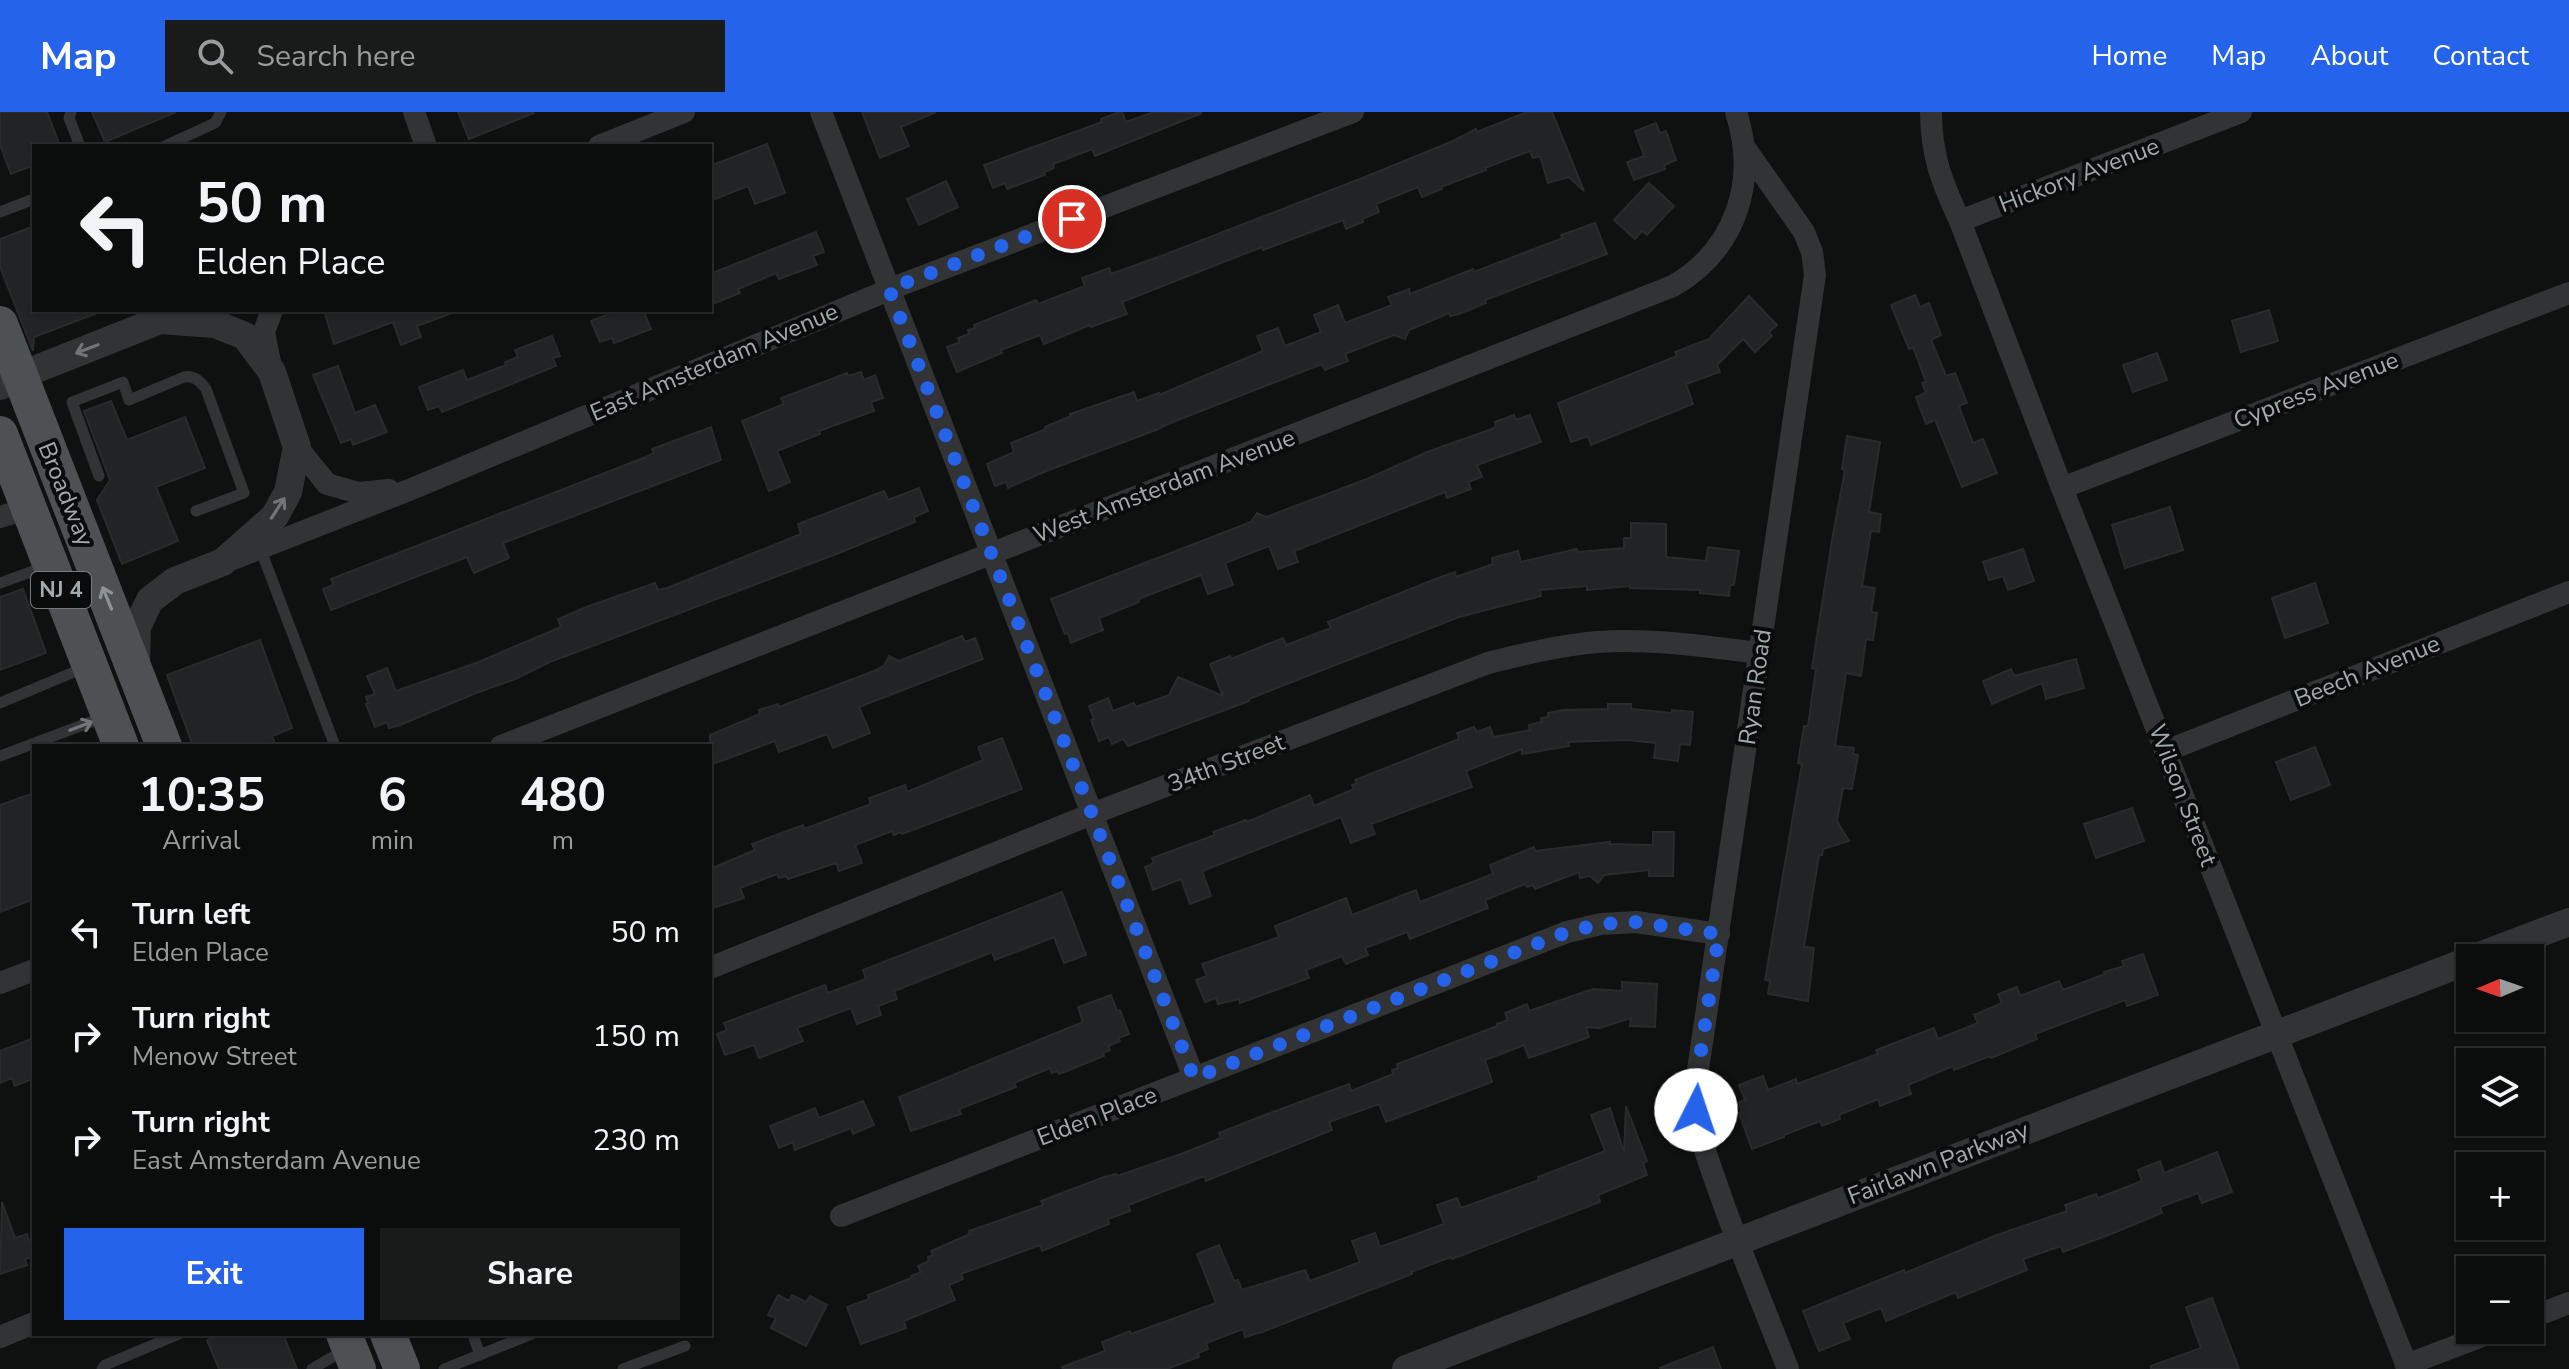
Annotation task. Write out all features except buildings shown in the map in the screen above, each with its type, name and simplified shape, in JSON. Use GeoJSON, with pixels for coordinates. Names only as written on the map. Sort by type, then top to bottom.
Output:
{"type":"FeatureCollection","features":[{"type":"Feature","properties":{"kind":"main road","name":"NJ 4"},"geometry":{"type":"LineString","coordinates":[[0,324],[10,381]]}},
{"type":"Feature","properties":{"kind":"main road","name":"Broadway"},"geometry":{"type":"LineString","coordinates":[[10,381],[136,671],[163,744]]}},
{"type":"Feature","properties":{"kind":"main road","name":"Broadway"},"geometry":{"type":"LineString","coordinates":[[0,434],[14,512],[51,564],[115,731]]}},
{"type":"Feature","properties":{"kind":"main road"},"geometry":{"type":"LineString","coordinates":[[389,1336],[402,1369]]}},
{"type":"Feature","properties":{"kind":"street"},"geometry":{"type":"LineString","coordinates":[[414,112],[425,144]]}},
{"type":"Feature","properties":{"kind":"street"},"geometry":{"type":"LineString","coordinates":[[604,144],[684,112]]}},
{"type":"Feature","properties":{"kind":"street"},"geometry":{"type":"LineString","coordinates":[[821,112],[1194,1078]]}},
{"type":"Feature","properties":{"kind":"street","name":"East Amsterdam Avenue"},"geometry":{"type":"LineString","coordinates":[[136,671],[137,627],[150,600],[175,581],[414,488],[889,289],[1353,112]]}},
{"type":"Feature","properties":{"kind":"street"},"geometry":{"type":"LineString","coordinates":[[1736,112],[1745,148]]}},
{"type":"Feature","properties":{"kind":"street","name":"Wilson Street"},"geometry":{"type":"LineString","coordinates":[[1931,112],[1931,139],[1940,179],[1960,221],[2407,1367]]}},
{"type":"Feature","properties":{"kind":"street","name":"Hickory Avenue"},"geometry":{"type":"LineString","coordinates":[[1960,221],[2241,112]]}},
{"type":"Feature","properties":{"kind":"street","name":"West Amsterdam Avenue"},"geometry":{"type":"LineString","coordinates":[[506,744],[1673,286],[1707,260],[1725,237],[1738,209],[1745,178],[1745,148]]}},
{"type":"Feature","properties":{"kind":"street","name":"Ryan Road"},"geometry":{"type":"LineString","coordinates":[[1745,148],[1804,232],[1812,252],[1815,275],[1696,1083],[1696,1110],[1700,1138],[1788,1369]]}},
{"type":"Feature","properties":{"kind":"street","name":"Cypress Avenue"},"geometry":{"type":"LineString","coordinates":[[2062,488],[2569,293]]}},
{"type":"Feature","properties":{"kind":"street"},"geometry":{"type":"LineString","coordinates":[[271,312],[264,332],[272,372],[297,447],[327,484],[359,493],[414,488]]}},
{"type":"Feature","properties":{"kind":"street"},"geometry":{"type":"LineString","coordinates":[[10,381],[174,314],[215,324],[245,336],[272,372]]}},
{"type":"Feature","properties":{"kind":"street"},"geometry":{"type":"LineString","coordinates":[[223,562],[275,516],[288,492],[297,447]]}},
{"type":"Feature","properties":{"kind":"street","name":"Beech Avenue"},"geometry":{"type":"LineString","coordinates":[[2166,751],[2569,592]]}},
{"type":"Feature","properties":{"kind":"street","name":"34th Street"},"geometry":{"type":"LineString","coordinates":[[712,967],[1092,814],[1488,663],[1542,649],[1598,642],[1646,641],[1760,653]]}},
{"type":"Feature","properties":{"kind":"street","name":"Elden Place"},"geometry":{"type":"LineString","coordinates":[[841,1216],[1567,932],[1601,924],[1636,922],[1719,934]]}},
{"type":"Feature","properties":{"kind":"street","name":"Fairlawn Parkway"},"geometry":{"type":"LineString","coordinates":[[2511,944],[2569,922]]}},
{"type":"Feature","properties":{"kind":"street","name":"Fairlawn Parkway"},"geometry":{"type":"LineString","coordinates":[[1406,1369],[2456,965]]}},
{"type":"Feature","properties":{"kind":"street"},"geometry":{"type":"LineString","coordinates":[[0,983],[32,971]]}},
{"type":"Feature","properties":{"kind":"street"},"geometry":{"type":"LineString","coordinates":[[2544,1313],[2569,1303]]}},
{"type":"Feature","properties":{"kind":"street"},"geometry":{"type":"LineString","coordinates":[[0,1337],[32,1324]]}},
{"type":"Feature","properties":{"kind":"street"},"geometry":{"type":"LineString","coordinates":[[2407,1367],[2464,1344]]}},
{"type":"Feature","properties":{"kind":"lane"},"geometry":{"type":"LineString","coordinates":[[71,112],[69,118],[79,144]]}},
{"type":"Feature","properties":{"kind":"lane"},"geometry":{"type":"LineString","coordinates":[[169,144],[215,123],[221,112]]}},
{"type":"Feature","properties":{"kind":"lane"},"geometry":{"type":"LineString","coordinates":[[0,212],[32,200]]}},
{"type":"Feature","properties":{"kind":"lane"},"geometry":{"type":"LineString","coordinates":[[99,476],[72,402],[123,382],[129,400],[184,377],[193,377],[206,389],[244,493],[196,511]]}},
{"type":"Feature","properties":{"kind":"lane"},"geometry":{"type":"LineString","coordinates":[[260,548],[334,744]]}},
{"type":"Feature","properties":{"kind":"lane"},"geometry":{"type":"LineString","coordinates":[[0,583],[51,564]]}},
{"type":"Feature","properties":{"kind":"lane"},"geometry":{"type":"LineString","coordinates":[[0,703],[90,666]]}},
{"type":"Feature","properties":{"kind":"lane"},"geometry":{"type":"LineString","coordinates":[[55,744],[115,731]]}},
{"type":"Feature","properties":{"kind":"lane"},"geometry":{"type":"LineString","coordinates":[[0,756],[32,749]]}},
{"type":"Feature","properties":{"kind":"lane"},"geometry":{"type":"LineString","coordinates":[[102,1369],[174,1336]]}},
{"type":"Feature","properties":{"kind":"lane"},"geometry":{"type":"LineString","coordinates":[[473,1336],[480,1355]]}},
{"type":"Feature","properties":{"kind":"lane"},"geometry":{"type":"LineString","coordinates":[[444,1369],[527,1336]]}},
{"type":"Feature","properties":{"kind":"lane"},"geometry":{"type":"LineString","coordinates":[[623,1369],[685,1346]]}},
{"type":"Feature","properties":{"kind":"lane"},"geometry":{"type":"LineString","coordinates":[[312,1369],[351,1350]]}},
{"type":"Feature","properties":{"kind":"route"},"geometry":{"type":"LineString","coordinates":[[1072,219],[889,289],[1194,1078],[1567,932],[1601,924],[1636,922],[1719,934],[1696,1083],[1696,1110]]}}]}
